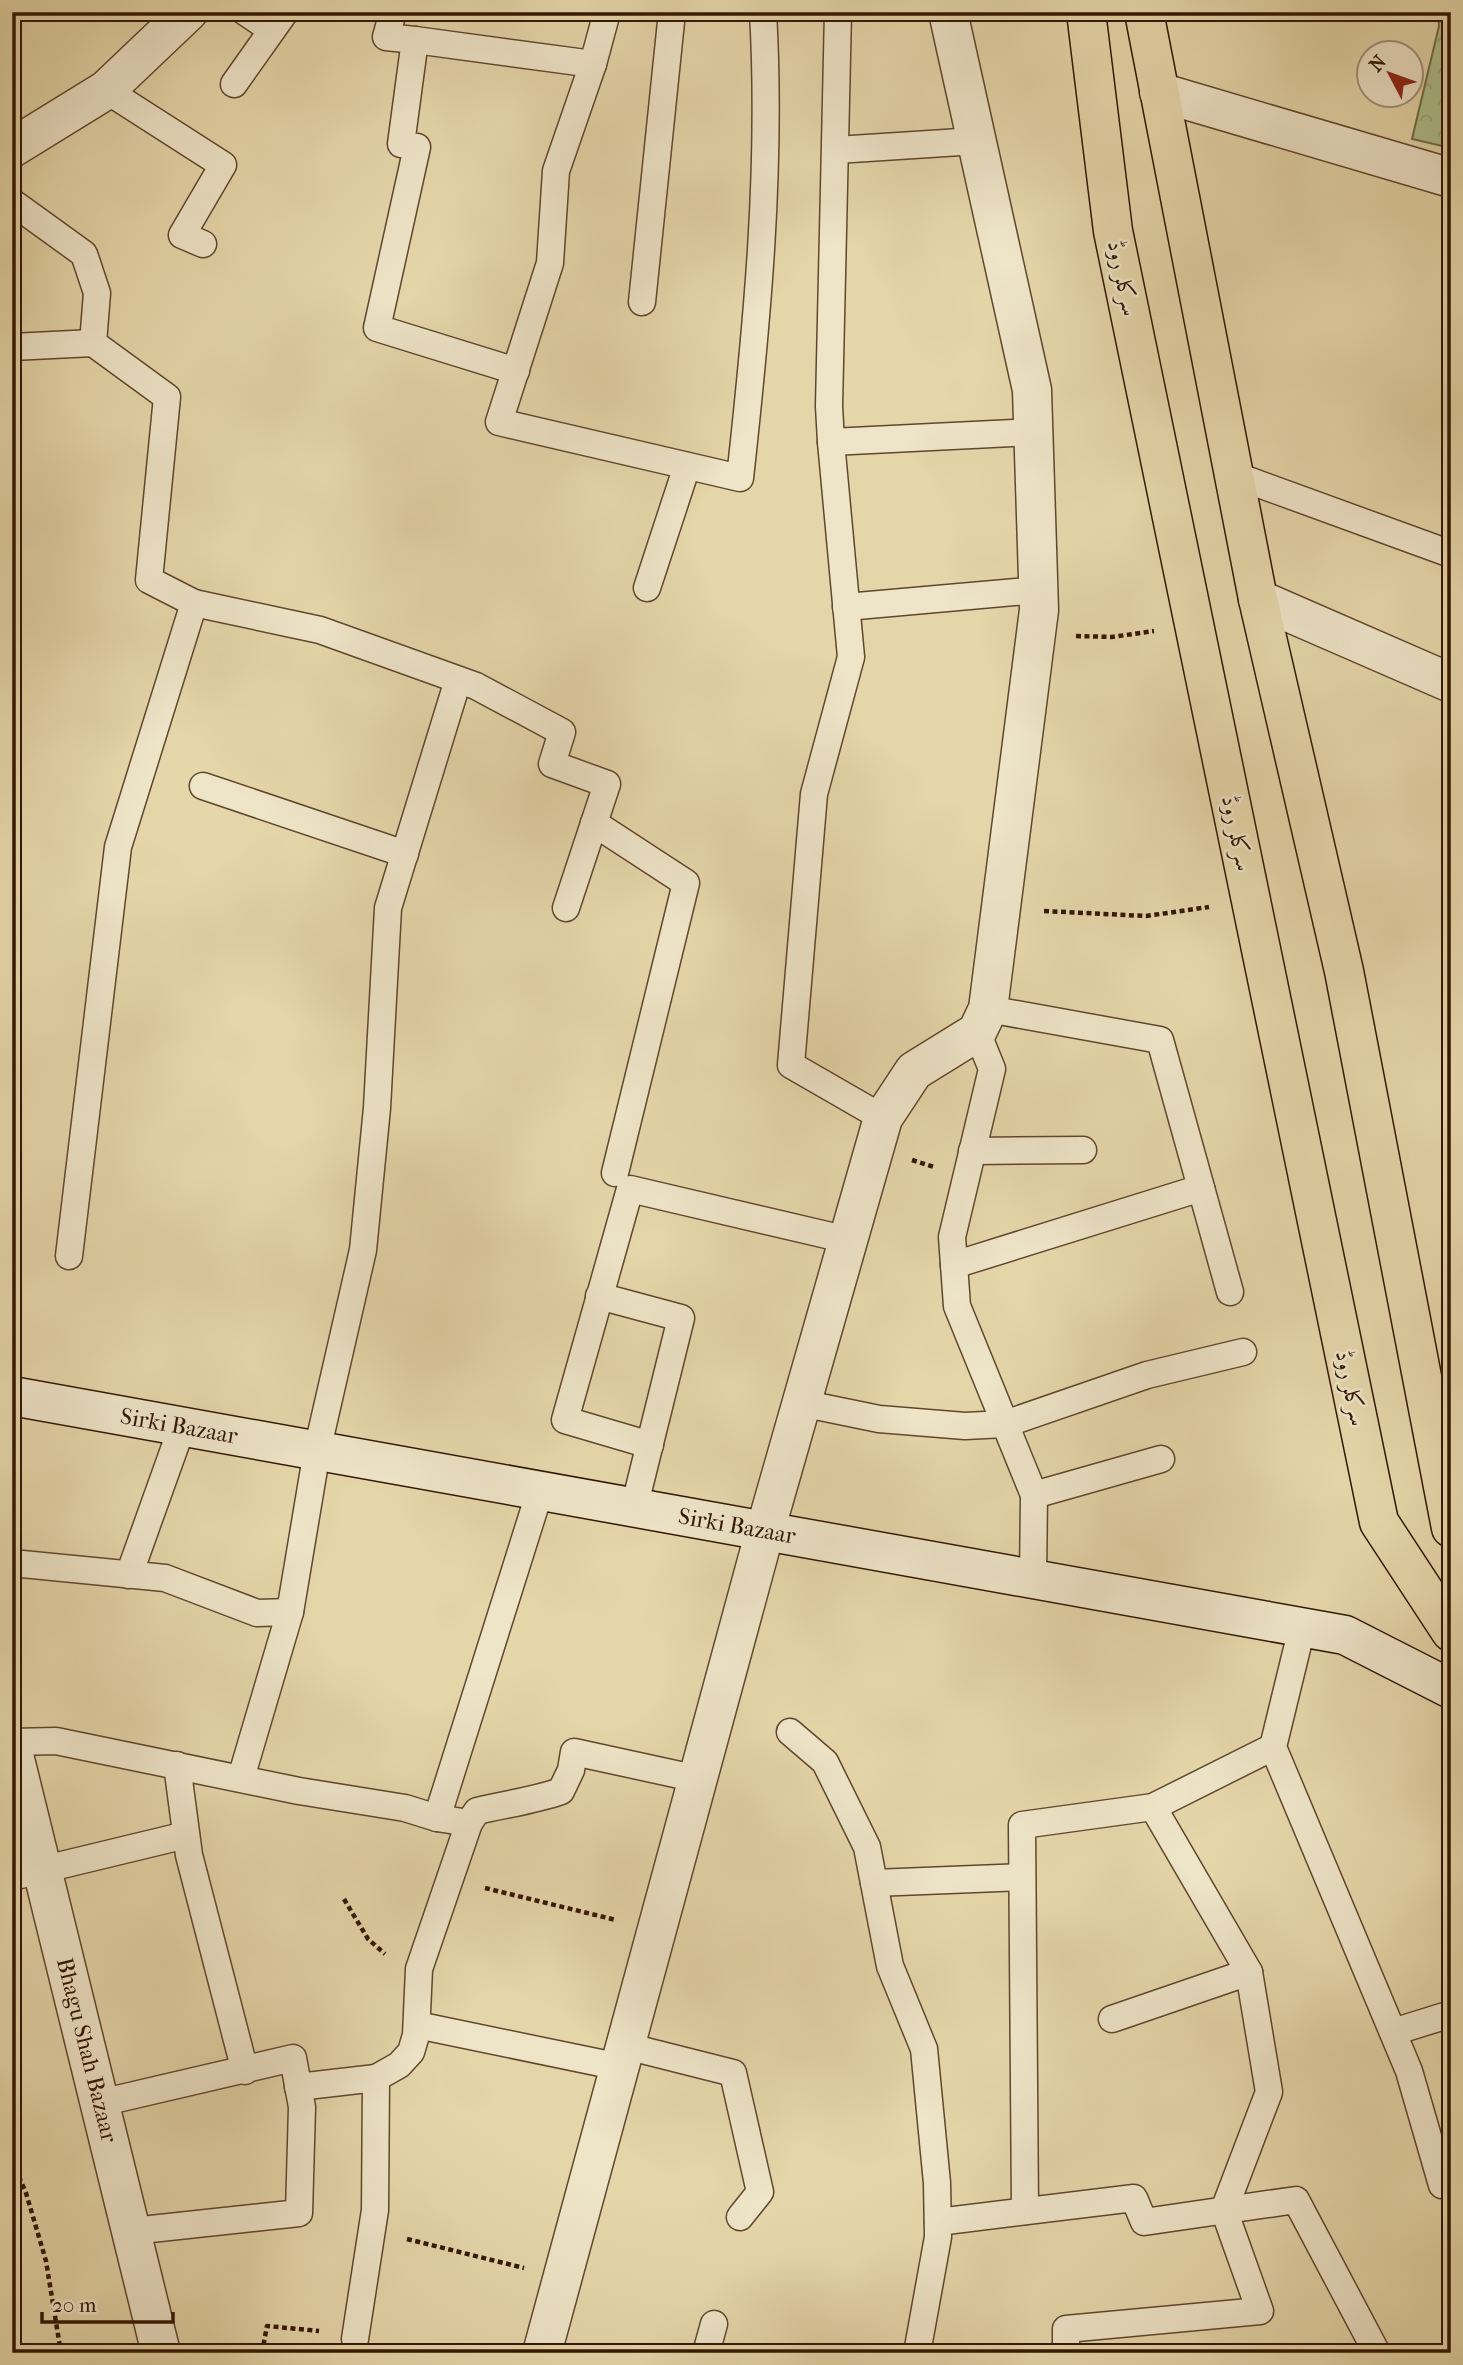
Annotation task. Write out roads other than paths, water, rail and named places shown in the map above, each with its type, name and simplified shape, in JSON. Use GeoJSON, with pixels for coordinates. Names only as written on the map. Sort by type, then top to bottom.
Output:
{"type":"FeatureCollection","features":[{"type":"Feature","properties":{"kind":"main road","name":"سرکلر روڈ"},"geometry":{"type":"LineString","coordinates":[[1086,12],[1114,231],[1379,1522],[1451,1632]]}},
{"type":"Feature","properties":{"kind":"main road"},"geometry":{"type":"LineString","coordinates":[[1144,12],[1258,598],[1345,971],[1449,1526],[1401,1556]]}},
{"type":"Feature","properties":{"kind":"street"},"geometry":{"type":"LineString","coordinates":[[12,148],[106,90],[188,12]]}},
{"type":"Feature","properties":{"kind":"street"},"geometry":{"type":"LineString","coordinates":[[542,2353],[765,1531],[879,1133],[914,1071],[982,1021],[1001,909],[1036,636],[1038,590],[1032,390],[948,12]]}},
{"type":"Feature","properties":{"kind":"street"},"geometry":{"type":"LineString","coordinates":[[1159,92],[1451,178]]}},
{"type":"Feature","properties":{"kind":"street"},"geometry":{"type":"LineString","coordinates":[[1258,598],[1451,682]]}},
{"type":"Feature","properties":{"kind":"street","name":"Sirki Bazaar"},"geometry":{"type":"LineString","coordinates":[[12,1396],[1345,1636],[1451,1689]]}},
{"type":"Feature","properties":{"kind":"street","name":"Bhagu Shah Bazaar"},"geometry":{"type":"LineString","coordinates":[[12,1745],[27,1873],[100,2103],[161,2353]]}},
{"type":"Feature","properties":{"kind":"lane"},"geometry":{"type":"LineString","coordinates":[[234,84],[279,21],[244,12]]}},
{"type":"Feature","properties":{"kind":"lane"},"geometry":{"type":"LineString","coordinates":[[393,12],[386,37],[593,64]]}},
{"type":"Feature","properties":{"kind":"lane"},"geometry":{"type":"LineString","coordinates":[[607,12],[593,64],[556,171],[550,263],[499,422],[740,478],[754,354],[762,201],[766,59],[763,12]]}},
{"type":"Feature","properties":{"kind":"lane"},"geometry":{"type":"LineString","coordinates":[[642,302],[671,12]]}},
{"type":"Feature","properties":{"kind":"lane"},"geometry":{"type":"LineString","coordinates":[[838,12],[829,406],[851,657],[814,794],[791,1065],[879,1133]]}},
{"type":"Feature","properties":{"kind":"lane"},"geometry":{"type":"LineString","coordinates":[[415,40],[401,144],[417,147],[377,328],[516,371]]}},
{"type":"Feature","properties":{"kind":"lane"},"geometry":{"type":"LineString","coordinates":[[106,90],[223,165],[182,235],[203,244]]}},
{"type":"Feature","properties":{"kind":"lane"},"geometry":{"type":"LineString","coordinates":[[836,150],[976,141]]}},
{"type":"Feature","properties":{"kind":"lane"},"geometry":{"type":"LineString","coordinates":[[12,202],[84,254],[97,293],[93,343]]}},
{"type":"Feature","properties":{"kind":"lane"},"geometry":{"type":"LineString","coordinates":[[12,347],[93,343],[167,397],[149,580],[194,603],[320,630],[476,686],[562,732],[552,764],[607,784],[566,908]]}},
{"type":"Feature","properties":{"kind":"lane"},"geometry":{"type":"LineString","coordinates":[[831,442],[1033,432]]}},
{"type":"Feature","properties":{"kind":"lane"},"geometry":{"type":"LineString","coordinates":[[647,588],[687,466]]}},
{"type":"Feature","properties":{"kind":"lane"},"geometry":{"type":"LineString","coordinates":[[1234,475],[1451,554]]}},
{"type":"Feature","properties":{"kind":"lane"},"geometry":{"type":"LineString","coordinates":[[846,607],[1038,590]]}},
{"type":"Feature","properties":{"kind":"lane"},"geometry":{"type":"LineString","coordinates":[[69,1256],[118,847],[194,603]]}},
{"type":"Feature","properties":{"kind":"lane"},"geometry":{"type":"LineString","coordinates":[[241,1778],[290,1612],[317,1451],[363,1250],[378,1094],[388,908],[458,680]]}},
{"type":"Feature","properties":{"kind":"lane"},"geometry":{"type":"LineString","coordinates":[[203,786],[405,854]]}},
{"type":"Feature","properties":{"kind":"lane"},"geometry":{"type":"LineString","coordinates":[[594,823],[686,883],[615,1172]]}},
{"type":"Feature","properties":{"kind":"lane"},"geometry":{"type":"LineString","coordinates":[[1033,1580],[1034,1495],[957,1306],[951,1237],[992,1069],[982,1021],[1160,1040],[1230,1292]]}},
{"type":"Feature","properties":{"kind":"lane"},"geometry":{"type":"LineString","coordinates":[[972,1151],[1083,1150]]}},
{"type":"Feature","properties":{"kind":"lane"},"geometry":{"type":"LineString","coordinates":[[954,1265],[1201,1188]]}},
{"type":"Feature","properties":{"kind":"lane"},"geometry":{"type":"LineString","coordinates":[[650,1445],[565,1420],[630,1189],[848,1240]]}},
{"type":"Feature","properties":{"kind":"lane"},"geometry":{"type":"LineString","coordinates":[[600,1296],[681,1318],[634,1508]]}},
{"type":"Feature","properties":{"kind":"lane"},"geometry":{"type":"LineString","coordinates":[[802,1403],[879,1419],[965,1426],[1005,1424],[1147,1374],[1243,1352]]}},
{"type":"Feature","properties":{"kind":"lane"},"geometry":{"type":"LineString","coordinates":[[129,1575],[182,1427]]}},
{"type":"Feature","properties":{"kind":"lane"},"geometry":{"type":"LineString","coordinates":[[1034,1495],[1161,1459]]}},
{"type":"Feature","properties":{"kind":"lane"},"geometry":{"type":"LineString","coordinates":[[437,1818],[540,1491]]}},
{"type":"Feature","properties":{"kind":"lane"},"geometry":{"type":"LineString","coordinates":[[12,1563],[165,1578],[257,1614],[290,1612]]}},
{"type":"Feature","properties":{"kind":"lane"},"geometry":{"type":"LineString","coordinates":[[1301,1628],[1273,1747],[1409,2071],[1442,2185]]}},
{"type":"Feature","properties":{"kind":"lane"},"geometry":{"type":"LineString","coordinates":[[790,1732],[825,1762],[867,1847],[890,1966],[924,2049],[938,2237],[917,2353]]}},
{"type":"Feature","properties":{"kind":"lane"},"geometry":{"type":"LineString","coordinates":[[12,1745],[56,1741],[299,1791],[405,1808],[437,1818],[469,1823]]}},
{"type":"Feature","properties":{"kind":"lane"},"geometry":{"type":"LineString","coordinates":[[1024,2211],[1022,1825],[1153,1807],[1273,1747]]}},
{"type":"Feature","properties":{"kind":"lane"},"geometry":{"type":"LineString","coordinates":[[298,2087],[376,2078],[399,2065],[411,2052],[417,2025],[419,1969],[469,1823],[477,1811],[510,1802],[533,1801],[561,1791],[574,1752],[698,1779]]}},
{"type":"Feature","properties":{"kind":"lane"},"geometry":{"type":"LineString","coordinates":[[177,1765],[186,1835],[245,2071]]}},
{"type":"Feature","properties":{"kind":"lane"},"geometry":{"type":"LineString","coordinates":[[1066,2353],[1066,2329],[1259,2311],[1224,2210],[1269,2092],[1249,1972],[1153,1807]]}},
{"type":"Feature","properties":{"kind":"lane"},"geometry":{"type":"LineString","coordinates":[[27,1873],[186,1835]]}},
{"type":"Feature","properties":{"kind":"lane"},"geometry":{"type":"LineString","coordinates":[[874,1883],[1023,1877]]}},
{"type":"Feature","properties":{"kind":"lane"},"geometry":{"type":"LineString","coordinates":[[1112,2019],[1249,1972]]}},
{"type":"Feature","properties":{"kind":"lane"},"geometry":{"type":"LineString","coordinates":[[1393,2032],[1451,2014]]}},
{"type":"Feature","properties":{"kind":"lane"},"geometry":{"type":"LineString","coordinates":[[417,2025],[733,2073],[760,2192],[740,2217]]}},
{"type":"Feature","properties":{"kind":"lane"},"geometry":{"type":"LineString","coordinates":[[100,2103],[292,2058],[302,2107],[299,2213],[132,2231]]}},
{"type":"Feature","properties":{"kind":"lane"},"geometry":{"type":"LineString","coordinates":[[355,2339],[375,2210],[376,2078]]}},
{"type":"Feature","properties":{"kind":"lane"},"geometry":{"type":"LineString","coordinates":[[937,2222],[1134,2198],[1144,2222],[1296,2200],[1377,2353]]}},
{"type":"Feature","properties":{"kind":"lane"},"geometry":{"type":"LineString","coordinates":[[706,2353],[714,2324]]}}]}
